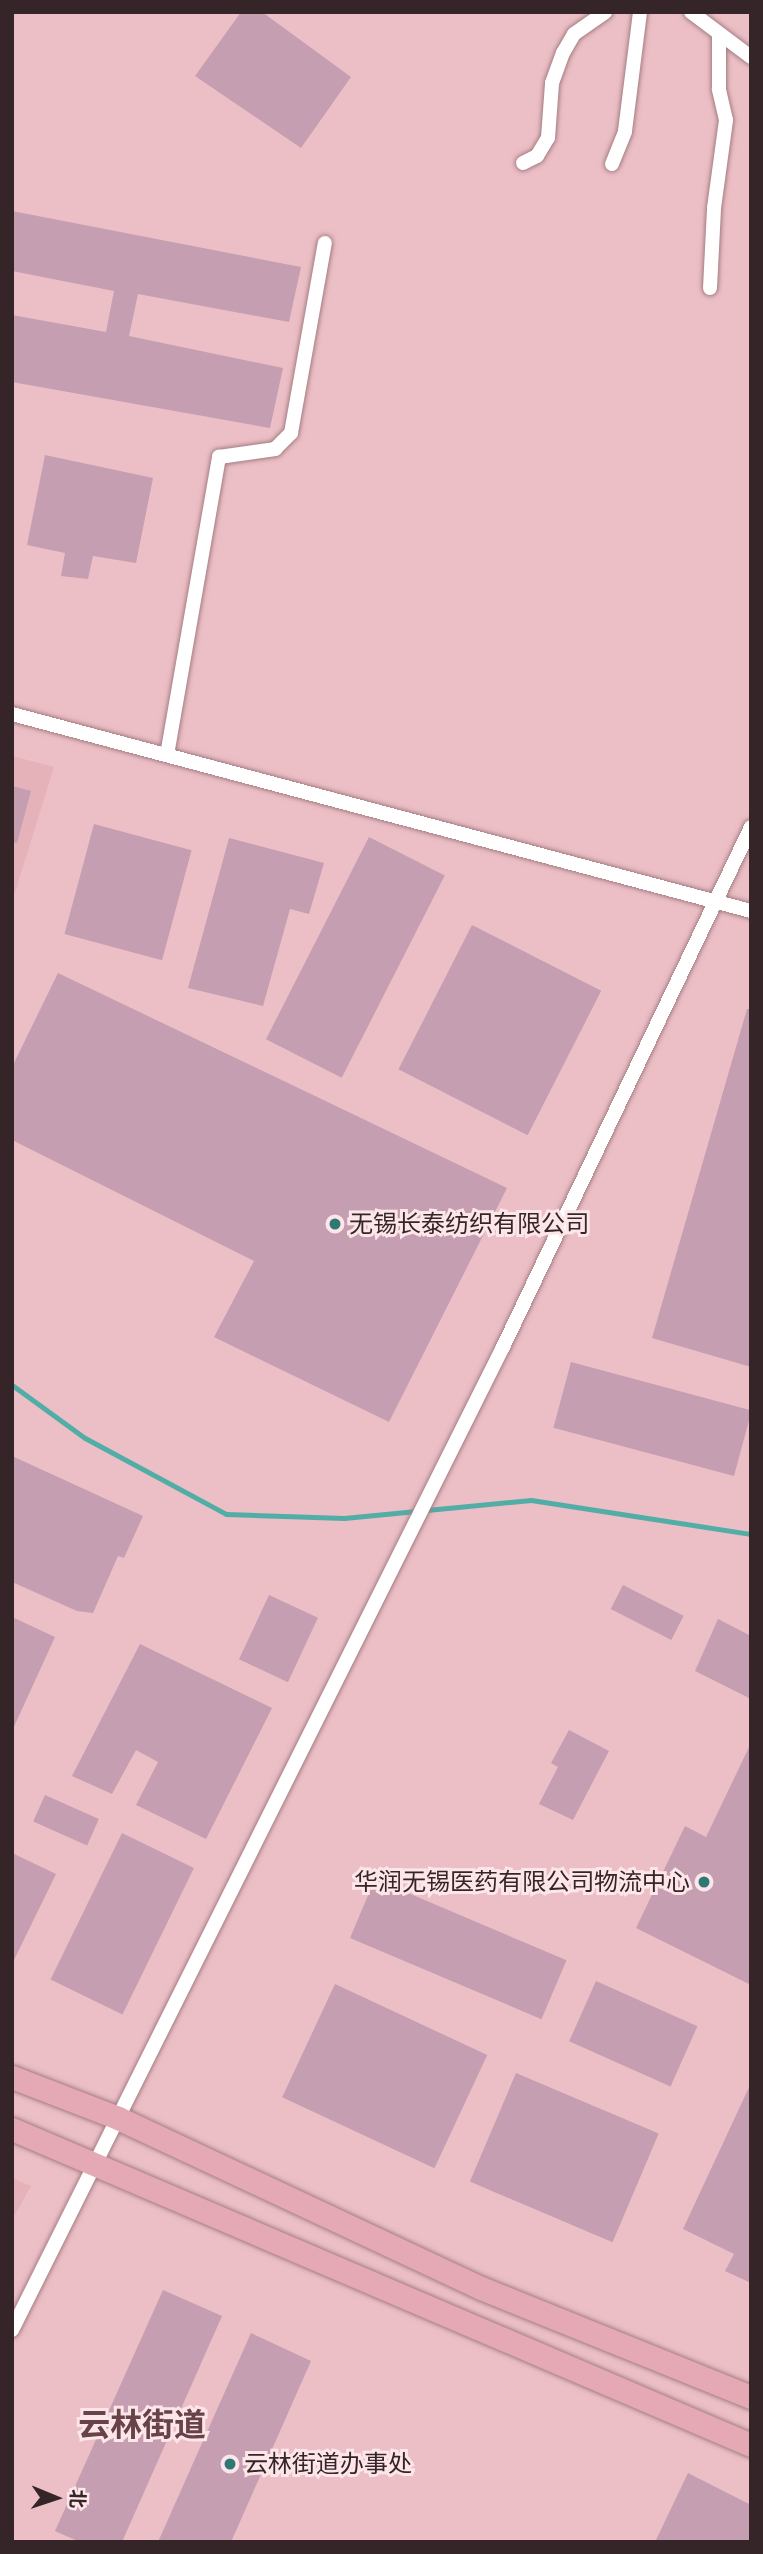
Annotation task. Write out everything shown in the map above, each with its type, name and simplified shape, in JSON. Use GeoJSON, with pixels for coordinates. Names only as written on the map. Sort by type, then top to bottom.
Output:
{"type":"FeatureCollection","features":[{"type":"Feature","properties":{"kind":"main road"},"geometry":{"type":"LineString","coordinates":[[12,2077],[118,2118],[481,2288],[751,2397]]}},
{"type":"Feature","properties":{"kind":"main road"},"geometry":{"type":"LineString","coordinates":[[12,2129],[751,2445]]}},
{"type":"Feature","properties":{"kind":"street"},"geometry":{"type":"LineString","coordinates":[[523,163],[537,156],[548,138],[552,83],[559,60],[574,34],[605,12]]}},
{"type":"Feature","properties":{"kind":"street"},"geometry":{"type":"LineString","coordinates":[[612,164],[625,131],[640,12]]}},
{"type":"Feature","properties":{"kind":"street"},"geometry":{"type":"LineString","coordinates":[[691,12],[751,57]]}},
{"type":"Feature","properties":{"kind":"street"},"geometry":{"type":"LineString","coordinates":[[710,288],[714,208],[726,120],[719,89],[719,34]]}},
{"type":"Feature","properties":{"kind":"street"},"geometry":{"type":"LineString","coordinates":[[167,755],[219,457],[275,449],[291,433],[325,243]]}},
{"type":"Feature","properties":{"kind":"street"},"geometry":{"type":"LineString","coordinates":[[12,714],[751,911]]}},
{"type":"Feature","properties":{"kind":"street"},"geometry":{"type":"LineString","coordinates":[[12,2330],[503,1347],[751,827]]}},
{"type":"Feature","properties":{"kind":"shaded area"},"geometry":{"type":"Polygon","coordinates":[[[12,756],[54,767],[12,902],[12,756]]]}},
{"type":"Feature","properties":{"kind":"shaded area"},"geometry":{"type":"Polygon","coordinates":[[[12,2178],[31,2186],[12,2220],[12,2178]]]}},
{"type":"Feature","properties":{"kind":"building"},"geometry":{"type":"Polygon","coordinates":[[[241,12],[262,12],[351,77],[301,148],[195,76],[241,12]]]}},
{"type":"Feature","properties":{"kind":"building"},"geometry":{"type":"Polygon","coordinates":[[[12,211],[301,267],[289,322],[138,294],[129,336],[283,368],[270,428],[12,382],[12,315],[106,332],[114,291],[12,271],[12,211]]]}},
{"type":"Feature","properties":{"kind":"building"},"geometry":{"type":"Polygon","coordinates":[[[45,455],[153,478],[136,563],[93,556],[88,579],[61,576],[65,553],[27,545],[45,455]]]}},
{"type":"Feature","properties":{"kind":"building"},"geometry":{"type":"Polygon","coordinates":[[[12,786],[31,791],[17,843],[12,842],[12,786]]]}},
{"type":"Feature","properties":{"kind":"building"},"geometry":{"type":"Polygon","coordinates":[[[94,824],[192,850],[162,960],[64,934],[94,824]]]}},
{"type":"Feature","properties":{"kind":"building"},"geometry":{"type":"Polygon","coordinates":[[[369,837],[445,876],[342,1078],[266,1039],[369,837]]]}},
{"type":"Feature","properties":{"kind":"building"},"geometry":{"type":"Polygon","coordinates":[[[229,838],[324,863],[309,914],[290,909],[263,1006],[188,988],[229,838]]]}},
{"type":"Feature","properties":{"kind":"building"},"geometry":{"type":"Polygon","coordinates":[[[472,925],[601,991],[528,1135],[398,1069],[472,925]]]}},
{"type":"Feature","properties":{"kind":"building","name":"无锡长泰纺织有限公司"},"geometry":{"type":"Polygon","coordinates":[[[58,973],[507,1188],[389,1422],[214,1337],[254,1261],[12,1140],[12,1067],[58,973]]]}},
{"type":"Feature","properties":{"kind":"building"},"geometry":{"type":"Polygon","coordinates":[[[747,1009],[751,1009],[751,1367],[652,1338],[747,1009]]]}},
{"type":"Feature","properties":{"kind":"building"},"geometry":{"type":"Polygon","coordinates":[[[571,1362],[751,1410],[734,1476],[553,1428],[571,1362]]]}},
{"type":"Feature","properties":{"kind":"building"},"geometry":{"type":"Polygon","coordinates":[[[12,1456],[143,1516],[124,1558],[118,1556],[93,1613],[77,1611],[12,1582],[12,1456]]]}},
{"type":"Feature","properties":{"kind":"building"},"geometry":{"type":"Polygon","coordinates":[[[623,1585],[684,1616],[671,1640],[611,1609],[623,1585]]]}},
{"type":"Feature","properties":{"kind":"building"},"geometry":{"type":"Polygon","coordinates":[[[269,1595],[318,1618],[288,1682],[239,1659],[269,1595]]]}},
{"type":"Feature","properties":{"kind":"building"},"geometry":{"type":"Polygon","coordinates":[[[12,1617],[55,1637],[12,1731],[12,1617]]]}},
{"type":"Feature","properties":{"kind":"building"},"geometry":{"type":"Polygon","coordinates":[[[718,1619],[751,1636],[751,1699],[695,1671],[718,1619]]]}},
{"type":"Feature","properties":{"kind":"building"},"geometry":{"type":"Polygon","coordinates":[[[140,1644],[272,1708],[206,1839],[136,1805],[158,1762],[136,1750],[112,1794],[72,1776],[140,1644]]]}},
{"type":"Feature","properties":{"kind":"building"},"geometry":{"type":"Polygon","coordinates":[[[569,1730],[609,1751],[573,1820],[539,1804],[558,1767],[551,1763],[569,1730]]]}},
{"type":"Feature","properties":{"kind":"building","name":"华润无锡医药有限公司物流中心"},"geometry":{"type":"Polygon","coordinates":[[[751,1743],[751,1985],[636,1928],[685,1826],[706,1837],[751,1743]]]}},
{"type":"Feature","properties":{"kind":"building"},"geometry":{"type":"Polygon","coordinates":[[[45,1795],[99,1819],[87,1845],[33,1821],[45,1795]]]}},
{"type":"Feature","properties":{"kind":"building"},"geometry":{"type":"Polygon","coordinates":[[[122,1833],[194,1868],[122,2015],[51,1980],[122,1833]]]}},
{"type":"Feature","properties":{"kind":"building"},"geometry":{"type":"Polygon","coordinates":[[[12,1853],[56,1874],[12,1964],[12,1853]]]}},
{"type":"Feature","properties":{"kind":"building"},"geometry":{"type":"Polygon","coordinates":[[[375,1879],[566,1960],[541,2019],[350,1938],[375,1879]]]}},
{"type":"Feature","properties":{"kind":"building"},"geometry":{"type":"Polygon","coordinates":[[[596,1981],[697,2026],[671,2086],[569,2041],[596,1981]]]}},
{"type":"Feature","properties":{"kind":"building"},"geometry":{"type":"Polygon","coordinates":[[[335,1984],[487,2055],[434,2168],[282,2097],[335,1984]]]}},
{"type":"Feature","properties":{"kind":"building"},"geometry":{"type":"Polygon","coordinates":[[[516,2073],[659,2134],[613,2242],[470,2182],[516,2073]]]}},
{"type":"Feature","properties":{"kind":"building"},"geometry":{"type":"Polygon","coordinates":[[[751,2083],[751,2283],[725,2271],[734,2254],[683,2229],[751,2083]]]}},
{"type":"Feature","properties":{"kind":"building"},"geometry":{"type":"Polygon","coordinates":[[[163,2290],[222,2316],[122,2542],[80,2542],[55,2531],[163,2290]]]}},
{"type":"Feature","properties":{"kind":"building"},"geometry":{"type":"Polygon","coordinates":[[[251,2333],[311,2361],[231,2542],[158,2542],[251,2333]]]}},
{"type":"Feature","properties":{"kind":"building"},"geometry":{"type":"Polygon","coordinates":[[[688,2473],[751,2505],[751,2542],[655,2542],[688,2473]]]}},
{"type":"Feature","properties":{"kind":"waterway"},"geometry":{"type":"LineString","coordinates":[[12,1385],[85,1438],[226,1514],[344,1518],[531,1500],[751,1534]]}},
{"type":"Feature","properties":{"kind":"place","name":"无锡长泰纺织有限公司"},"geometry":{"type":"Point","coordinates":[335,1224]}},
{"type":"Feature","properties":{"kind":"place","name":"华润无锡医药有限公司物流中心"},"geometry":{"type":"Point","coordinates":[704,1882]}},
{"type":"Feature","properties":{"kind":"place","name":"云林街道办事处"},"geometry":{"type":"Point","coordinates":[230,2464]}},
{"type":"Feature","properties":{"kind":"district","name":"云林街道"},"geometry":{"type":"Point","coordinates":[142,2425]}}]}
